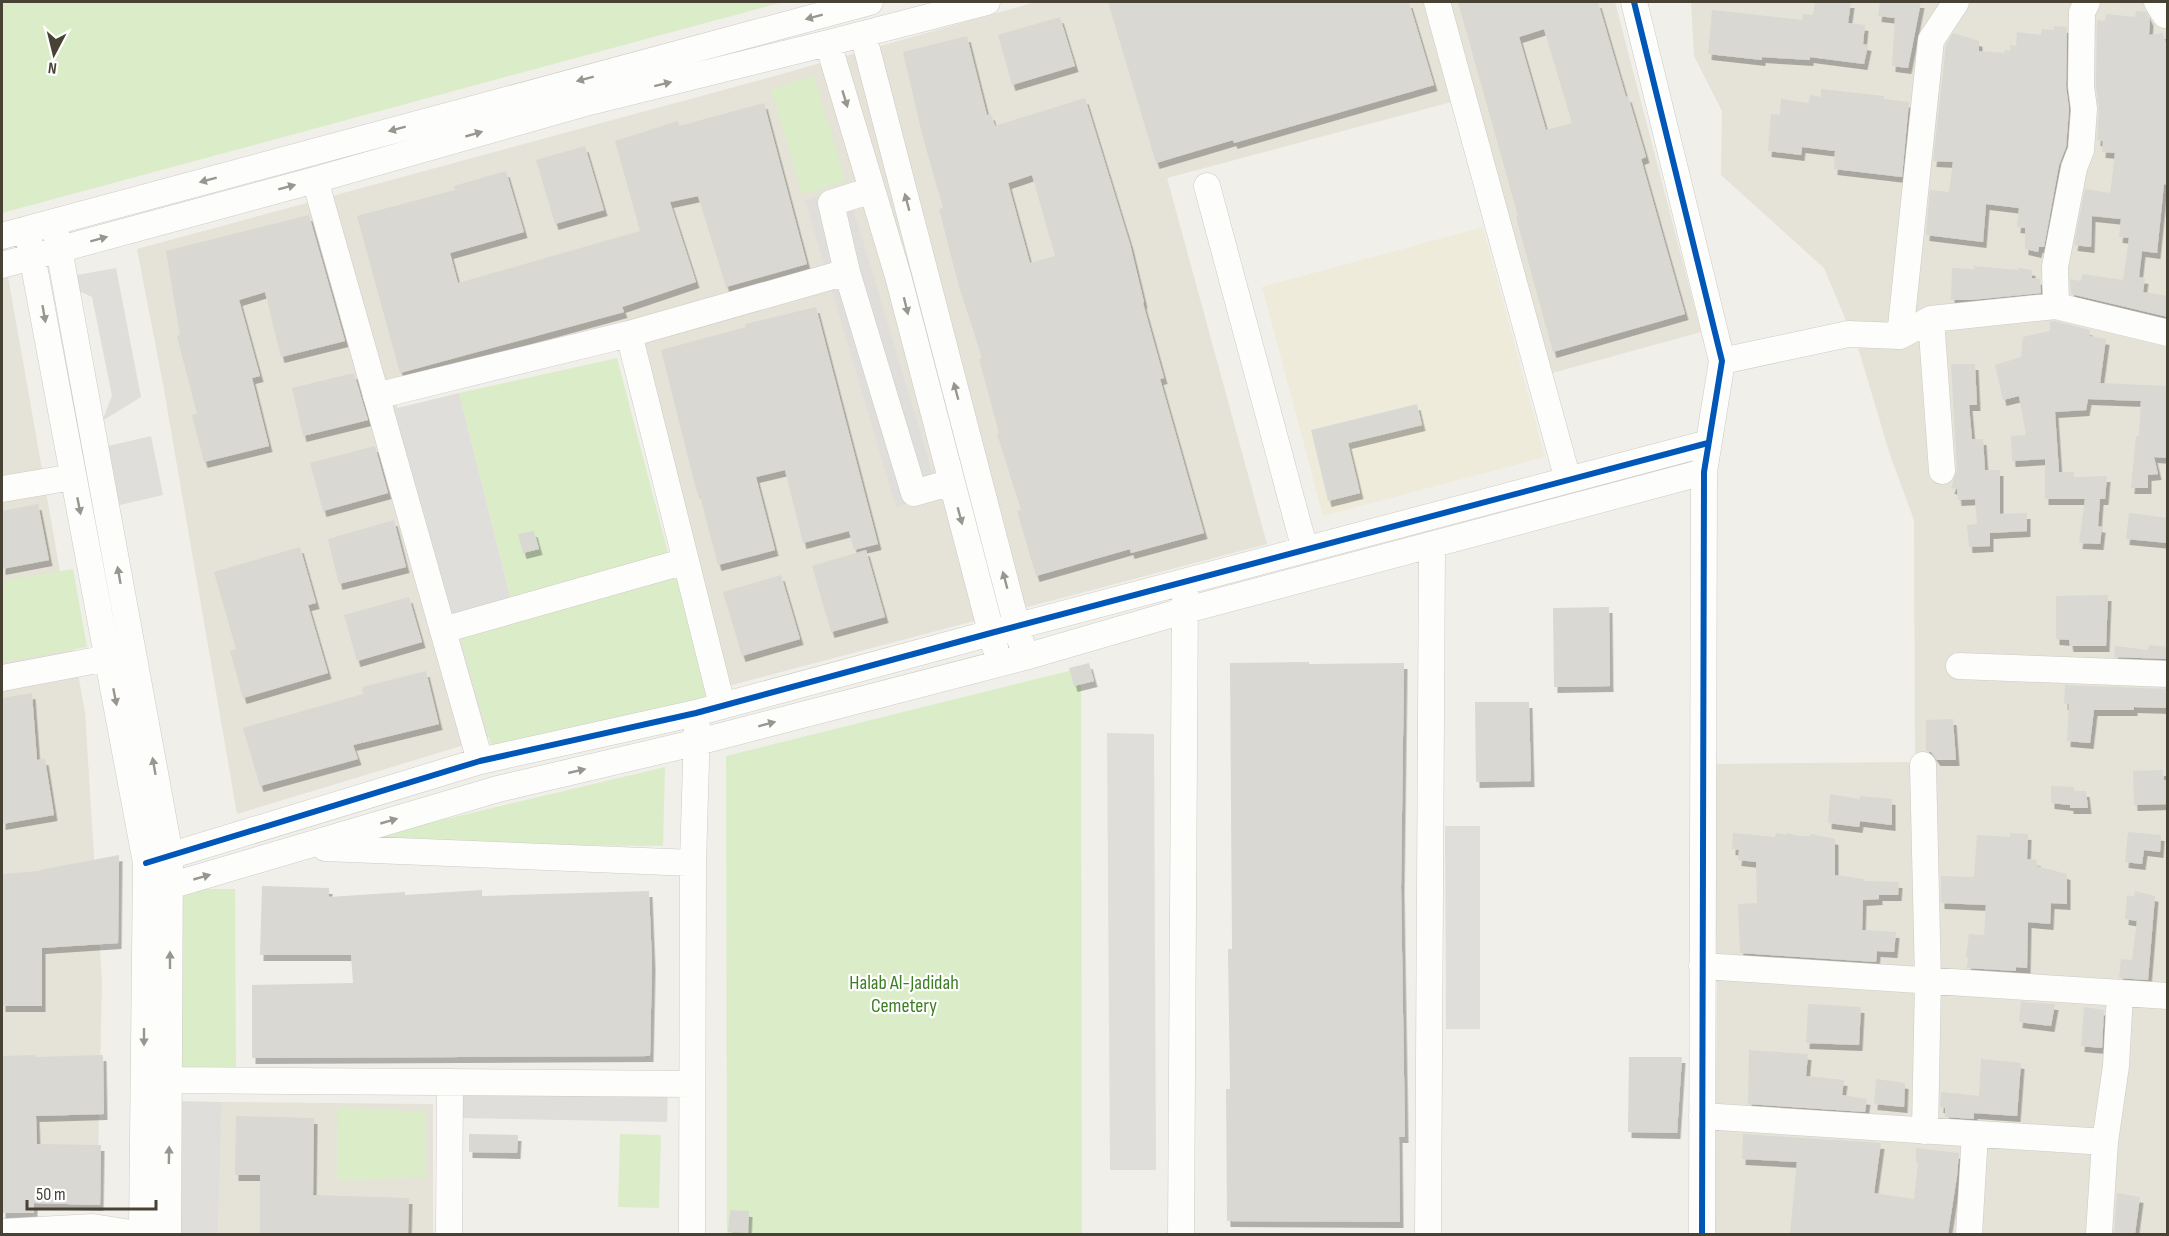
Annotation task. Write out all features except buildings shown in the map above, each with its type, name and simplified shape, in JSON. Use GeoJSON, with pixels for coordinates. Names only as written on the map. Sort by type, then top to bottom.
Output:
{"type":"FeatureCollection","features":[{"type":"Feature","properties":{"kind":"street"},"geometry":{"type":"LineString","coordinates":[[2,236],[870,2]]}},
{"type":"Feature","properties":{"kind":"street"},"geometry":{"type":"LineString","coordinates":[[2,265],[315,180],[582,104],[987,2]]}},
{"type":"Feature","properties":{"kind":"street"},"geometry":{"type":"LineString","coordinates":[[1437,2],[1568,480]]}},
{"type":"Feature","properties":{"kind":"street"},"geometry":{"type":"LineString","coordinates":[[1634,2],[1722,361],[1704,472],[1702,1234]]}},
{"type":"Feature","properties":{"kind":"street"},"geometry":{"type":"LineString","coordinates":[[1900,336],[1931,40],[1956,2]]}},
{"type":"Feature","properties":{"kind":"street"},"geometry":{"type":"LineString","coordinates":[[2056,306],[2055,267],[2074,168],[2081,150],[2084,109],[2081,86],[2082,12],[2087,2]]}},
{"type":"Feature","properties":{"kind":"street"},"geometry":{"type":"LineString","coordinates":[[863,34],[1025,657]]}},
{"type":"Feature","properties":{"kind":"street"},"geometry":{"type":"LineString","coordinates":[[828,43],[898,276],[999,663]]}},
{"type":"Feature","properties":{"kind":"street"},"geometry":{"type":"LineString","coordinates":[[315,180],[480,761]]}},
{"type":"Feature","properties":{"kind":"street"},"geometry":{"type":"LineString","coordinates":[[1207,186],[1305,550]]}},
{"type":"Feature","properties":{"kind":"street"},"geometry":{"type":"LineString","coordinates":[[872,190],[831,203],[847,272],[914,493],[951,482]]}},
{"type":"Feature","properties":{"kind":"street"},"geometry":{"type":"LineString","coordinates":[[54,222],[61,249],[158,859],[142,1234]]}},
{"type":"Feature","properties":{"kind":"street"},"geometry":{"type":"LineString","coordinates":[[27,229],[34,256],[108,658],[158,859]]}},
{"type":"Feature","properties":{"kind":"street"},"geometry":{"type":"LineString","coordinates":[[898,276],[924,269]]}},
{"type":"Feature","properties":{"kind":"street"},"geometry":{"type":"LineString","coordinates":[[376,396],[629,334],[847,272]]}},
{"type":"Feature","properties":{"kind":"street"},"geometry":{"type":"LineString","coordinates":[[1722,361],[1848,334],[1900,336],[1931,319],[2056,306],[2168,333]]}},
{"type":"Feature","properties":{"kind":"street"},"geometry":{"type":"LineString","coordinates":[[1931,319],[1942,471]]}},
{"type":"Feature","properties":{"kind":"street"},"geometry":{"type":"LineString","coordinates":[[629,334],[722,705]]}},
{"type":"Feature","properties":{"kind":"street"},"geometry":{"type":"LineString","coordinates":[[158,859],[480,761],[696,713],[1708,443]]}},
{"type":"Feature","properties":{"kind":"street"},"geometry":{"type":"LineString","coordinates":[[158,890],[498,789],[698,742],[1025,657],[1184,611],[1704,472]]}},
{"type":"Feature","properties":{"kind":"street"},"geometry":{"type":"LineString","coordinates":[[2,489],[73,477]]}},
{"type":"Feature","properties":{"kind":"street"},"geometry":{"type":"LineString","coordinates":[[1428,1234],[1432,545]]}},
{"type":"Feature","properties":{"kind":"street"},"geometry":{"type":"LineString","coordinates":[[443,630],[686,561]]}},
{"type":"Feature","properties":{"kind":"street"},"geometry":{"type":"LineString","coordinates":[[1181,1234],[1186,582]]}},
{"type":"Feature","properties":{"kind":"street"},"geometry":{"type":"LineString","coordinates":[[2,678],[108,658]]}},
{"type":"Feature","properties":{"kind":"street"},"geometry":{"type":"LineString","coordinates":[[1959,666],[2168,674]]}},
{"type":"Feature","properties":{"kind":"street"},"geometry":{"type":"LineString","coordinates":[[692,1234],[693,863],[698,742],[696,713]]}},
{"type":"Feature","properties":{"kind":"street"},"geometry":{"type":"LineString","coordinates":[[1923,765],[1928,981],[1925,1131]]}},
{"type":"Feature","properties":{"kind":"street"},"geometry":{"type":"LineString","coordinates":[[303,847],[693,863]]}},
{"type":"Feature","properties":{"kind":"street"},"geometry":{"type":"LineString","coordinates":[[158,890],[170,1080],[168,1234]]}},
{"type":"Feature","properties":{"kind":"street"},"geometry":{"type":"LineString","coordinates":[[1702,966],[2168,996]]}},
{"type":"Feature","properties":{"kind":"street"},"geometry":{"type":"LineString","coordinates":[[2099,1233],[2104,1142],[2116,1066],[2120,993]]}},
{"type":"Feature","properties":{"kind":"street"},"geometry":{"type":"LineString","coordinates":[[170,1080],[692,1084]]}},
{"type":"Feature","properties":{"kind":"street"},"geometry":{"type":"LineString","coordinates":[[449,1234],[450,1082]]}},
{"type":"Feature","properties":{"kind":"street"},"geometry":{"type":"LineString","coordinates":[[1702,1116],[2104,1142]]}},
{"type":"Feature","properties":{"kind":"street"},"geometry":{"type":"LineString","coordinates":[[1969,1234],[1975,1134]]}},
{"type":"Feature","properties":{"kind":"street"},"geometry":{"type":"LineString","coordinates":[[2,1232],[93,1227],[136,1234]]}},
{"type":"Feature","properties":{"kind":"shaded area"},"geometry":{"type":"Polygon","coordinates":[[[1036,2],[1615,2],[1701,332],[1545,375],[1470,97],[1167,178],[1267,544],[709,691],[623,348],[393,392],[494,736],[237,814],[163,384],[137,249],[771,77],[1036,2]]]}},
{"type":"Feature","properties":{"kind":"shaded area"},"geometry":{"type":"Polygon","coordinates":[[[2167,2],[2167,1234],[1714,1234],[1717,983],[1713,764],[1915,762],[1914,520],[1890,455],[1860,354],[1824,268],[1721,175],[1722,111],[1694,56],[1691,3],[2167,2]]]}},
{"type":"Feature","properties":{"kind":"shaded area"},"geometry":{"type":"Polygon","coordinates":[[[847,188],[939,495],[896,507],[805,200],[847,188]]]}},
{"type":"Feature","properties":{"kind":"shaded area"},"geometry":{"type":"Polygon","coordinates":[[[1483,227],[1545,457],[1323,516],[1262,287],[1483,227]]]}},
{"type":"Feature","properties":{"kind":"shaded area"},"geometry":{"type":"Polygon","coordinates":[[[116,268],[141,397],[102,421],[112,396],[92,297],[79,291],[77,275],[116,268]]]}},
{"type":"Feature","properties":{"kind":"shaded area"},"geometry":{"type":"Polygon","coordinates":[[[7,271],[85,713],[102,982],[97,1202],[2,1202],[2,273],[7,271]]]}},
{"type":"Feature","properties":{"kind":"shaded area"},"geometry":{"type":"Polygon","coordinates":[[[459,393],[511,600],[432,625],[377,413],[459,393]]]}},
{"type":"Feature","properties":{"kind":"shaded area"},"geometry":{"type":"Polygon","coordinates":[[[151,436],[163,495],[116,506],[108,446],[151,436]]]}},
{"type":"Feature","properties":{"kind":"shaded area"},"geometry":{"type":"Polygon","coordinates":[[[1107,733],[1154,734],[1156,1170],[1110,1170],[1107,733]]]}},
{"type":"Feature","properties":{"kind":"shaded area"},"geometry":{"type":"Polygon","coordinates":[[[1445,826],[1480,826],[1480,1029],[1446,1029],[1445,826]]]}},
{"type":"Feature","properties":{"kind":"shaded area"},"geometry":{"type":"Polygon","coordinates":[[[460,1083],[668,1087],[667,1122],[459,1118],[460,1083]]]}},
{"type":"Feature","properties":{"kind":"shaded area"},"geometry":{"type":"Polygon","coordinates":[[[174,1101],[222,1102],[218,1234],[171,1234],[174,1101]]]}},
{"type":"Feature","properties":{"kind":"shaded area"},"geometry":{"type":"Polygon","coordinates":[[[222,1102],[433,1104],[433,1234],[218,1234],[222,1102]]]}},
{"type":"Feature","properties":{"kind":"green space"},"geometry":{"type":"Polygon","coordinates":[[[2,2],[783,2],[2,213],[2,2]]]}},
{"type":"Feature","properties":{"kind":"green space"},"geometry":{"type":"Polygon","coordinates":[[[814,76],[845,181],[802,194],[771,89],[814,76]]]}},
{"type":"Feature","properties":{"kind":"green space"},"geometry":{"type":"Polygon","coordinates":[[[617,358],[669,556],[511,600],[459,393],[617,358]]]}},
{"type":"Feature","properties":{"kind":"green space"},"geometry":{"type":"Polygon","coordinates":[[[73,569],[87,647],[2,662],[2,581],[73,569]]]}},
{"type":"Feature","properties":{"kind":"green space"},"geometry":{"type":"Polygon","coordinates":[[[677,575],[710,697],[494,756],[460,634],[677,575]]]}},
{"type":"Feature","properties":{"kind":"green space","name":"Halab Al-Jadidah Cemetery"},"geometry":{"type":"Polygon","coordinates":[[[1081,668],[1082,1234],[727,1234],[726,756],[1081,668]]]}},
{"type":"Feature","properties":{"kind":"green space"},"geometry":{"type":"Polygon","coordinates":[[[665,767],[663,846],[345,843],[665,767]]]}},
{"type":"Feature","properties":{"kind":"green space"},"geometry":{"type":"Polygon","coordinates":[[[176,889],[235,889],[236,1069],[178,1069],[176,889]]]}},
{"type":"Feature","properties":{"kind":"green space"},"geometry":{"type":"Polygon","coordinates":[[[338,1107],[426,1112],[426,1177],[337,1181],[338,1107]]]}},
{"type":"Feature","properties":{"kind":"green space"},"geometry":{"type":"Polygon","coordinates":[[[620,1134],[661,1135],[659,1208],[618,1207],[620,1134]]]}},
{"type":"Feature","properties":{"kind":"cycle path"},"geometry":{"type":"LineString","coordinates":[[1634,2],[1722,361],[1704,472],[1702,1234]]}},
{"type":"Feature","properties":{"kind":"cycle path"},"geometry":{"type":"LineString","coordinates":[[146,863],[480,761],[696,713],[1708,443]]}}]}
